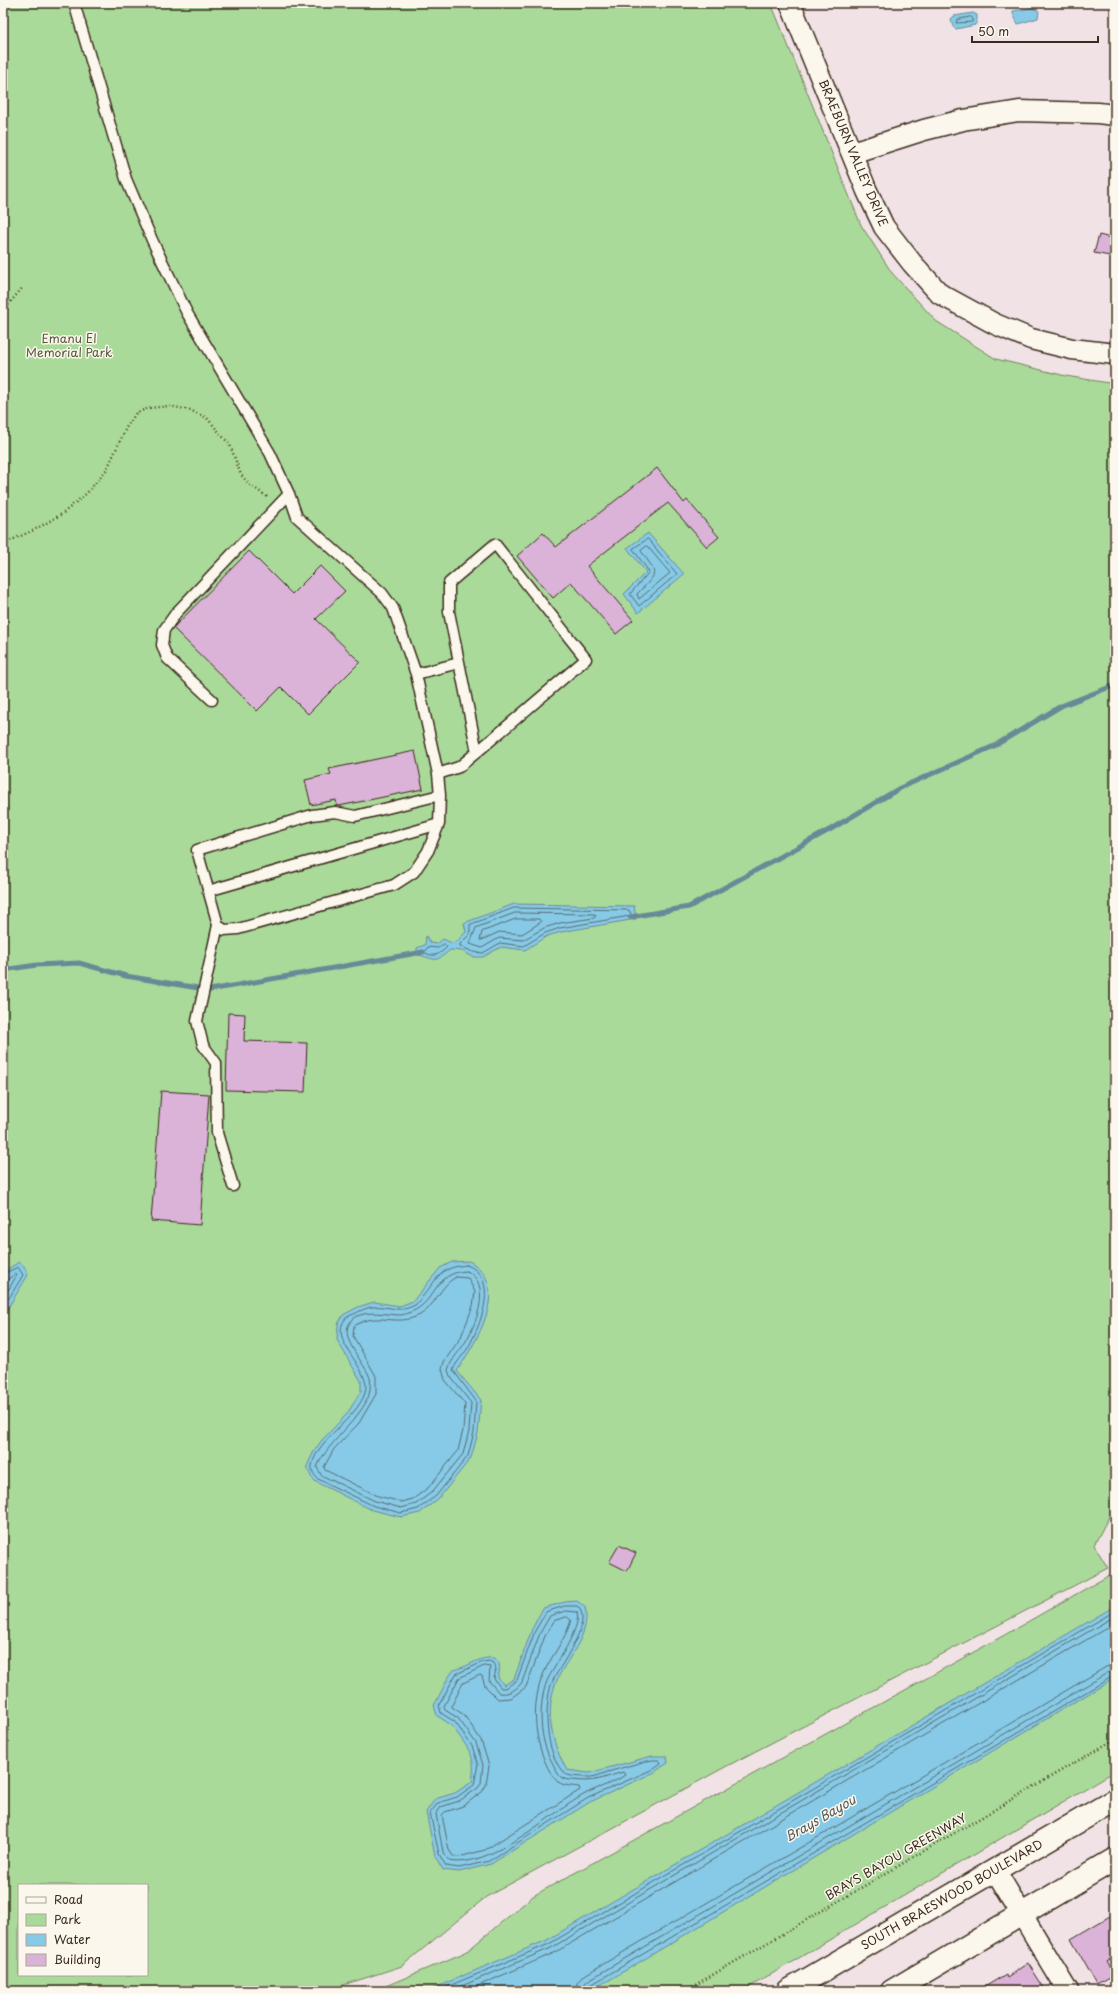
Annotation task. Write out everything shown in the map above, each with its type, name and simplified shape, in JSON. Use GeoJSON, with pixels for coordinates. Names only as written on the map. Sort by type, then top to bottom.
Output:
{"type":"FeatureCollection","features":[{"type":"Feature","properties":{"kind":"main road","name":"SOUTH BRAESWOOD BOULEVARD"},"geometry":{"type":"LineString","coordinates":[[788,1991],[1115,1800]]}},
{"type":"Feature","properties":{"kind":"main road"},"geometry":{"type":"LineString","coordinates":[[892,1991],[1115,1859]]}},
{"type":"Feature","properties":{"kind":"street","name":"BRAEBURN VALLEY DRIVE"},"geometry":{"type":"LineString","coordinates":[[790,3],[884,227],[912,263],[940,294],[995,324],[1031,339],[1072,349],[1115,354]]}},
{"type":"Feature","properties":{"kind":"street"},"geometry":{"type":"LineString","coordinates":[[852,153],[924,130],[957,122],[1019,111],[1098,113],[1115,115]]}},
{"type":"Feature","properties":{"kind":"street"},"geometry":{"type":"LineString","coordinates":[[995,1870],[1068,1991]]}},
{"type":"Feature","properties":{"kind":"lane"},"geometry":{"type":"LineString","coordinates":[[74,3],[126,179],[152,240],[187,313],[270,453],[289,494],[297,517],[382,593],[393,608],[416,674],[438,774],[440,795],[439,824],[428,851],[414,872],[394,885],[238,929],[224,930],[218,925]]}},
{"type":"Feature","properties":{"kind":"lane"},"geometry":{"type":"LineString","coordinates":[[212,700],[167,658],[162,645],[164,630],[176,613],[289,494]]}},
{"type":"Feature","properties":{"kind":"lane"},"geometry":{"type":"LineString","coordinates":[[438,774],[459,767],[477,752],[586,659],[495,544],[449,583],[449,612],[477,752]]}},
{"type":"Feature","properties":{"kind":"lane"},"geometry":{"type":"LineString","coordinates":[[416,674],[460,663]]}},
{"type":"Feature","properties":{"kind":"lane"},"geometry":{"type":"LineString","coordinates":[[233,1186],[217,1133],[216,1063],[203,1045],[197,1021],[218,925],[197,850],[312,815],[335,812],[355,816],[440,795]]}},
{"type":"Feature","properties":{"kind":"lane"},"geometry":{"type":"LineString","coordinates":[[208,891],[439,824]]}},
{"type":"Feature","properties":{"kind":"path"},"geometry":{"type":"LineString","coordinates":[[3,310],[23,287]]}},
{"type":"Feature","properties":{"kind":"path"},"geometry":{"type":"LineString","coordinates":[[3,544],[34,530],[62,514],[87,493],[107,469],[127,426],[136,413],[149,408],[169,406],[190,410],[207,418],[230,444],[241,476],[250,485],[279,505]]}},
{"type":"Feature","properties":{"kind":"path","name":"BRAYS BAYOU GREENWAY"},"geometry":{"type":"LineString","coordinates":[[686,1991],[1115,1738]]}},
{"type":"Feature","properties":{"kind":"green space","name":"Emanu El Memorial Park"},"geometry":{"type":"Polygon","coordinates":[[[3,3],[771,3],[861,225],[892,273],[936,321],[996,359],[1066,376],[1115,384],[1115,1505],[1094,1545],[1108,1568],[727,1766],[486,1897],[402,1966],[325,1991],[3,1991],[3,3]]]}},
{"type":"Feature","properties":{"kind":"green space"},"geometry":{"type":"Polygon","coordinates":[[[1115,1572],[1115,1771],[743,1991],[374,1991],[466,1952],[533,1896],[1001,1637],[1115,1572]]]}},
{"type":"Feature","properties":{"kind":"water"},"geometry":{"type":"Polygon","coordinates":[[[1032,8],[1039,11],[1038,18],[1018,24],[1013,11],[1032,8]]]}},
{"type":"Feature","properties":{"kind":"water"},"geometry":{"type":"Polygon","coordinates":[[[973,13],[977,15],[975,25],[956,29],[953,27],[951,19],[954,16],[973,13]]]}},
{"type":"Feature","properties":{"kind":"water"},"geometry":{"type":"Polygon","coordinates":[[[648,533],[684,574],[638,613],[624,594],[646,572],[627,548],[648,533]]]}},
{"type":"Feature","properties":{"kind":"water"},"geometry":{"type":"Polygon","coordinates":[[[514,904],[634,906],[636,919],[561,932],[547,936],[525,950],[501,947],[483,957],[473,957],[462,951],[450,950],[440,958],[436,959],[417,955],[417,948],[425,945],[426,936],[430,943],[437,944],[443,939],[452,943],[457,941],[466,932],[464,923],[514,904]]]}},
{"type":"Feature","properties":{"kind":"water"},"geometry":{"type":"Polygon","coordinates":[[[469,1261],[482,1271],[488,1284],[490,1299],[487,1314],[481,1330],[457,1371],[481,1400],[478,1433],[471,1458],[439,1498],[420,1513],[401,1517],[372,1510],[316,1482],[311,1477],[307,1466],[314,1451],[322,1440],[347,1414],[361,1391],[361,1381],[337,1340],[338,1324],[343,1315],[358,1307],[374,1302],[400,1306],[413,1301],[440,1268],[452,1262],[469,1261]]]}},
{"type":"Feature","properties":{"kind":"water"},"geometry":{"type":"Polygon","coordinates":[[[19,1262],[24,1266],[28,1275],[3,1316],[3,1272],[19,1262]]]}},
{"type":"Feature","properties":{"kind":"water"},"geometry":{"type":"Polygon","coordinates":[[[577,1601],[585,1607],[586,1618],[585,1628],[581,1638],[559,1676],[552,1696],[550,1718],[554,1740],[557,1750],[567,1770],[589,1773],[652,1756],[667,1756],[668,1763],[653,1773],[590,1802],[491,1864],[459,1872],[443,1870],[435,1856],[426,1812],[435,1799],[455,1793],[472,1782],[473,1763],[470,1753],[464,1743],[450,1725],[437,1716],[434,1705],[453,1671],[478,1660],[485,1658],[495,1659],[498,1662],[500,1669],[498,1678],[504,1685],[514,1679],[532,1629],[543,1608],[565,1602],[577,1601]]]}},
{"type":"Feature","properties":{"kind":"water","name":"Brays Bayou"},"geometry":{"type":"Polygon","coordinates":[[[1115,1606],[1115,1678],[611,1979],[588,1991],[427,1991],[547,1940],[1115,1606]]]}},
{"type":"Feature","properties":{"kind":"building"},"geometry":{"type":"Polygon","coordinates":[[[1099,235],[1115,239],[1115,257],[1094,253],[1099,235]]]}},
{"type":"Feature","properties":{"kind":"building"},"geometry":{"type":"Polygon","coordinates":[[[657,468],[684,503],[687,500],[719,537],[707,547],[668,503],[587,566],[633,620],[616,634],[571,582],[553,598],[517,556],[543,533],[556,547],[657,468]]]}},
{"type":"Feature","properties":{"kind":"building"},"geometry":{"type":"Polygon","coordinates":[[[249,551],[292,594],[320,566],[345,591],[316,619],[360,662],[308,714],[281,687],[257,711],[173,628],[249,551]]]}},
{"type":"Feature","properties":{"kind":"building"},"geometry":{"type":"Polygon","coordinates":[[[415,751],[423,789],[339,806],[337,806],[336,800],[311,805],[305,780],[331,774],[329,769],[415,751]]]}},
{"type":"Feature","properties":{"kind":"building"},"geometry":{"type":"Polygon","coordinates":[[[228,1013],[245,1014],[244,1041],[307,1043],[305,1092],[226,1090],[228,1013]]]}},
{"type":"Feature","properties":{"kind":"building"},"geometry":{"type":"Polygon","coordinates":[[[161,1091],[209,1094],[200,1225],[151,1221],[161,1091]]]}},
{"type":"Feature","properties":{"kind":"building"},"geometry":{"type":"Polygon","coordinates":[[[619,1545],[636,1553],[627,1571],[609,1562],[619,1545]]]}},
{"type":"Feature","properties":{"kind":"building"},"geometry":{"type":"Polygon","coordinates":[[[1115,1913],[1115,1956],[1106,1961],[1114,1975],[1097,1985],[1071,1939],[1115,1913]]]}},
{"type":"Feature","properties":{"kind":"building"},"geometry":{"type":"Polygon","coordinates":[[[1028,1963],[1046,1991],[978,1991],[1006,1974],[1007,1977],[1028,1963]]]}},
{"type":"Feature","properties":{"kind":"waterway"},"geometry":{"type":"LineString","coordinates":[[630,917],[689,907],[831,829],[900,788],[994,746],[1061,706],[1115,685]]}},
{"type":"Feature","properties":{"kind":"waterway"},"geometry":{"type":"LineString","coordinates":[[3,970],[37,965],[79,963],[126,976],[210,990],[423,952]]}}]}
